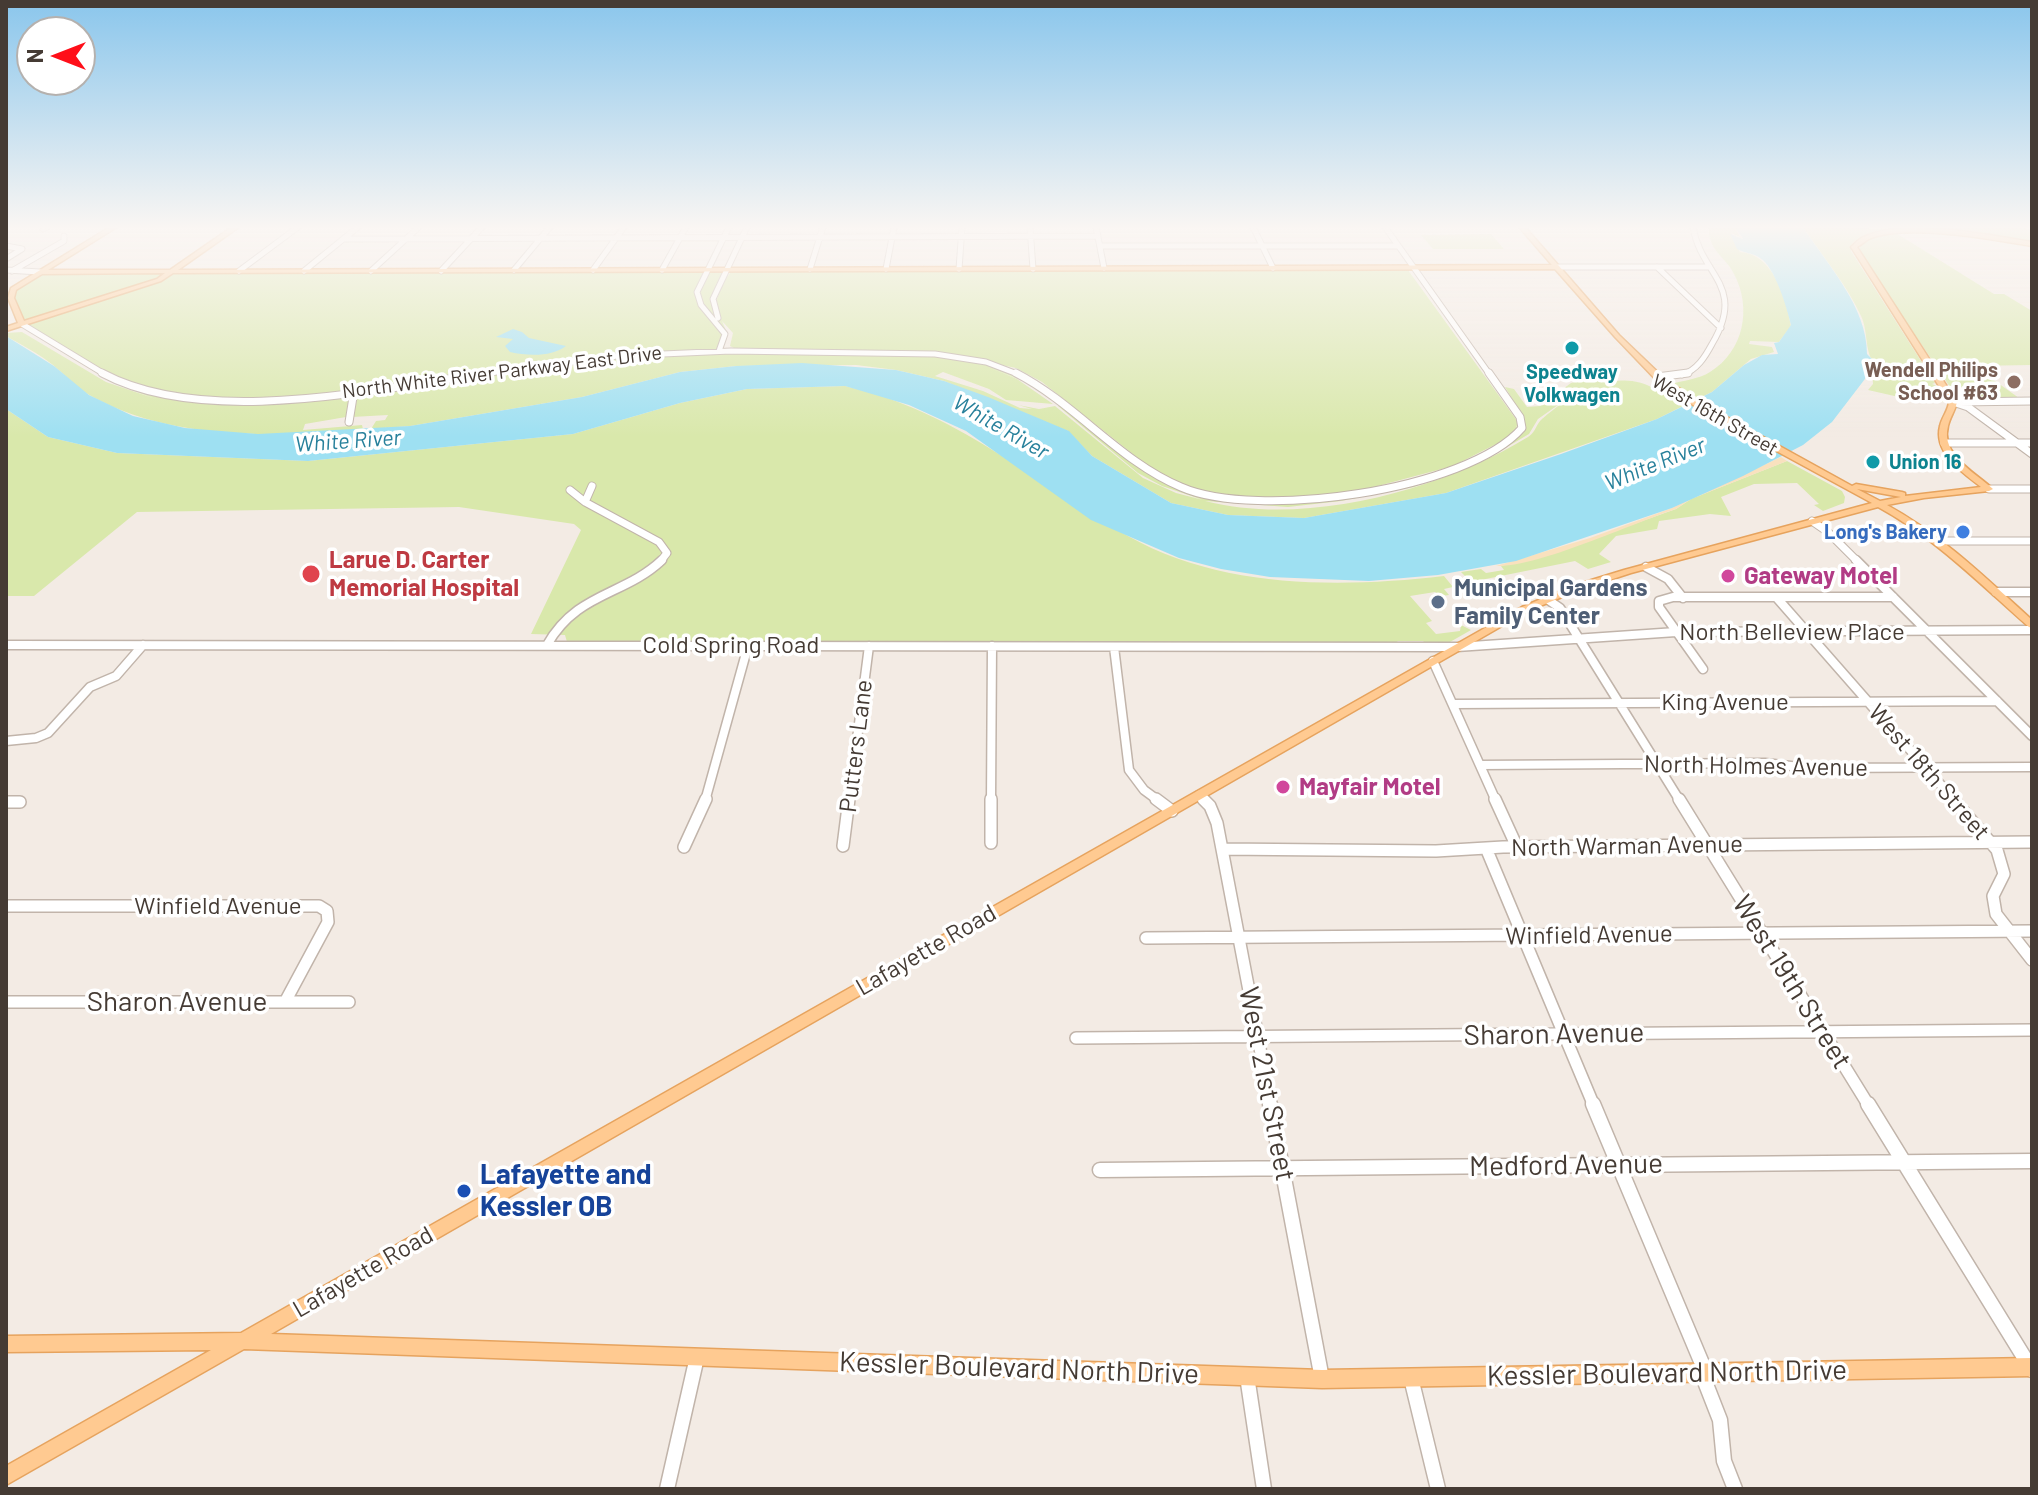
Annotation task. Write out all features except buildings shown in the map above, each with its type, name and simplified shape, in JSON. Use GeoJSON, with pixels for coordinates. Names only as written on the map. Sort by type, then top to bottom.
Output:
{"type":"FeatureCollection","features":[{"type":"Feature","properties":{"kind":"main road"},"geometry":{"type":"LineString","coordinates":[[12,297],[18,321],[22,324]]}},
{"type":"Feature","properties":{"kind":"main road"},"geometry":{"type":"LineString","coordinates":[[6,329],[107,297]]}},
{"type":"Feature","properties":{"kind":"main road","name":"West 16th Street"},"geometry":{"type":"LineString","coordinates":[[1579,297],[1636,366],[1676,394],[1907,519],[1938,541],[2032,628]]}},
{"type":"Feature","properties":{"kind":"main road","name":"West 16th Street"},"geometry":{"type":"LineString","coordinates":[[1582,297],[1676,394]]}},
{"type":"Feature","properties":{"kind":"main road"},"geometry":{"type":"LineString","coordinates":[[1884,297],[1953,402],[1944,424],[1944,443],[1956,462],[1989,489]]}},
{"type":"Feature","properties":{"kind":"main road"},"geometry":{"type":"LineString","coordinates":[[1832,479],[1869,490],[1919,496],[1989,489]]}},
{"type":"Feature","properties":{"kind":"main road"},"geometry":{"type":"LineString","coordinates":[[1832,479],[1850,496],[1850,511],[1907,519]]}},
{"type":"Feature","properties":{"kind":"main road"},"geometry":{"type":"LineString","coordinates":[[1919,496],[1910,506],[1920,528]]}},
{"type":"Feature","properties":{"kind":"main road","name":"Lafayette Road"},"geometry":{"type":"LineString","coordinates":[[6,1476],[1457,647],[1547,599],[1646,567],[1812,521],[1919,496]]}},
{"type":"Feature","properties":{"kind":"main road","name":"Kessler Boulevard North Drive"},"geometry":{"type":"LineString","coordinates":[[6,1344],[242,1341],[1322,1379],[2031,1368]]}},
{"type":"Feature","properties":{"kind":"street"},"geometry":{"type":"LineString","coordinates":[[698,297],[725,334],[722,351]]}},
{"type":"Feature","properties":{"kind":"street"},"geometry":{"type":"LineString","coordinates":[[715,297],[714,311],[731,335],[722,351]]}},
{"type":"Feature","properties":{"kind":"street","name":"North White River Parkway East Drive"},"geometry":{"type":"LineString","coordinates":[[22,324],[89,369],[139,389],[172,397],[252,401],[354,391],[598,357],[722,351],[936,355],[993,363],[1038,382],[1159,477],[1196,492],[1240,500],[1304,500],[1416,480],[1476,458],[1512,439],[1521,429],[1520,417],[1435,297]]}},
{"type":"Feature","properties":{"kind":"street"},"geometry":{"type":"LineString","coordinates":[[1688,297],[1721,328]]}},
{"type":"Feature","properties":{"kind":"street"},"geometry":{"type":"LineString","coordinates":[[1657,377],[1694,372],[1721,328],[1726,304],[1724,297]]}},
{"type":"Feature","properties":{"kind":"street"},"geometry":{"type":"LineString","coordinates":[[349,422],[354,391]]}},
{"type":"Feature","properties":{"kind":"street"},"geometry":{"type":"LineString","coordinates":[[1953,402],[2032,401]]}},
{"type":"Feature","properties":{"kind":"street"},"geometry":{"type":"LineString","coordinates":[[1953,402],[1968,407],[2032,454]]}},
{"type":"Feature","properties":{"kind":"street"},"geometry":{"type":"LineString","coordinates":[[1944,443],[2032,443]]}},
{"type":"Feature","properties":{"kind":"street"},"geometry":{"type":"LineString","coordinates":[[585,502],[592,486]]}},
{"type":"Feature","properties":{"kind":"street"},"geometry":{"type":"LineString","coordinates":[[1989,489],[2032,489]]}},
{"type":"Feature","properties":{"kind":"street"},"geometry":{"type":"LineString","coordinates":[[547,645],[564,619],[599,595],[655,567],[667,553],[661,543],[585,502],[570,490]]}},
{"type":"Feature","properties":{"kind":"street"},"geometry":{"type":"LineString","coordinates":[[1812,521],[1828,532],[2032,736]]}},
{"type":"Feature","properties":{"kind":"street"},"geometry":{"type":"LineString","coordinates":[[1938,541],[2032,541]]}},
{"type":"Feature","properties":{"kind":"street"},"geometry":{"type":"LineString","coordinates":[[1646,567],[1668,579],[1683,598]]}},
{"type":"Feature","properties":{"kind":"street"},"geometry":{"type":"LineString","coordinates":[[1996,592],[2032,592]]}},
{"type":"Feature","properties":{"kind":"street"},"geometry":{"type":"LineString","coordinates":[[1703,669],[1659,607],[1662,599],[1893,597]]}},
{"type":"Feature","properties":{"kind":"street","name":"West 18th Street"},"geometry":{"type":"LineString","coordinates":[[1777,598],[1999,853],[2004,866],[2003,878],[1993,895],[1993,905],[2008,931],[2032,960]]}},
{"type":"Feature","properties":{"kind":"street","name":"West 19th Street"},"geometry":{"type":"LineString","coordinates":[[1547,599],[1560,608],[1579,638],[2031,1368]]}},
{"type":"Feature","properties":{"kind":"street","name":"North Belleview Place"},"geometry":{"type":"LineString","coordinates":[[1457,647],[1676,632],[2032,628]]}},
{"type":"Feature","properties":{"kind":"street","name":"Cold Spring Road"},"geometry":{"type":"LineString","coordinates":[[6,645],[1457,647]]}},
{"type":"Feature","properties":{"kind":"street"},"geometry":{"type":"LineString","coordinates":[[6,741],[37,738],[48,733],[90,687],[116,676],[143,645]]}},
{"type":"Feature","properties":{"kind":"street"},"geometry":{"type":"LineString","coordinates":[[684,847],[707,796],[748,646]]}},
{"type":"Feature","properties":{"kind":"street","name":"Putters Lane"},"geometry":{"type":"LineString","coordinates":[[843,846],[869,646]]}},
{"type":"Feature","properties":{"kind":"street"},"geometry":{"type":"LineString","coordinates":[[991,843],[992,646]]}},
{"type":"Feature","properties":{"kind":"street"},"geometry":{"type":"LineString","coordinates":[[1114,647],[1129,770],[1144,790],[1172,811]]}},
{"type":"Feature","properties":{"kind":"street"},"geometry":{"type":"LineString","coordinates":[[1433,661],[1517,847]]}},
{"type":"Feature","properties":{"kind":"street","name":"King Avenue"},"geometry":{"type":"LineString","coordinates":[[1453,704],[1997,701]]}},
{"type":"Feature","properties":{"kind":"street","name":"North Holmes Avenue"},"geometry":{"type":"LineString","coordinates":[[1481,765],[2032,767]]}},
{"type":"Feature","properties":{"kind":"street","name":"West 21st Street"},"geometry":{"type":"LineString","coordinates":[[1199,795],[1212,809],[1222,849],[1322,1379]]}},
{"type":"Feature","properties":{"kind":"street"},"geometry":{"type":"LineString","coordinates":[[6,802],[20,802]]}},
{"type":"Feature","properties":{"kind":"street","name":"North Warman Avenue"},"geometry":{"type":"LineString","coordinates":[[1222,849],[2032,842]]}},
{"type":"Feature","properties":{"kind":"street"},"geometry":{"type":"LineString","coordinates":[[1486,848],[1704,1374],[1720,1420],[1724,1461],[1735,1489]]}},
{"type":"Feature","properties":{"kind":"street","name":"Winfield Avenue"},"geometry":{"type":"LineString","coordinates":[[7,907],[319,906],[328,914],[328,922],[285,1002]]}},
{"type":"Feature","properties":{"kind":"street","name":"Winfield Avenue"},"geometry":{"type":"LineString","coordinates":[[1146,938],[2032,931]]}},
{"type":"Feature","properties":{"kind":"street","name":"Sharon Avenue"},"geometry":{"type":"LineString","coordinates":[[6,1002],[349,1002]]}},
{"type":"Feature","properties":{"kind":"street","name":"Sharon Avenue"},"geometry":{"type":"LineString","coordinates":[[1076,1038],[2032,1030]]}},
{"type":"Feature","properties":{"kind":"street","name":"Medford Avenue"},"geometry":{"type":"LineString","coordinates":[[1100,1170],[2032,1161]]}},
{"type":"Feature","properties":{"kind":"street"},"geometry":{"type":"LineString","coordinates":[[667,1489],[697,1357]]}},
{"type":"Feature","properties":{"kind":"street"},"geometry":{"type":"LineString","coordinates":[[1247,1376],[1264,1489]]}},
{"type":"Feature","properties":{"kind":"street"},"geometry":{"type":"LineString","coordinates":[[1411,1378],[1438,1489]]}},
{"type":"Feature","properties":{"kind":"green space"},"geometry":{"type":"Polygon","coordinates":[[[14,297],[712,297],[714,306],[718,297],[1427,297],[1518,422],[1514,435],[1453,466],[1359,491],[1266,500],[1202,491],[1158,474],[1042,382],[1016,368],[937,352],[736,349],[730,346],[733,333],[722,321],[728,335],[720,350],[669,352],[870,353],[929,356],[982,364],[1026,379],[1057,402],[1023,381],[986,366],[1017,379],[1053,404],[1006,400],[989,389],[943,372],[935,376],[983,391],[1020,408],[1032,409],[1018,405],[1039,409],[1055,406],[1143,478],[1176,493],[1203,500],[1162,486],[1138,473],[1058,406],[1064,406],[1126,458],[1167,483],[1204,495],[1249,501],[1299,501],[1403,487],[1448,474],[1414,487],[1455,473],[1493,456],[1528,437],[1554,409],[1591,387],[1578,391],[1538,419],[1529,434],[1490,457],[1455,471],[1492,454],[1524,432],[1523,417],[1505,387],[1514,389],[1527,407],[1540,406],[1571,383],[1606,375],[1611,381],[1597,385],[1633,381],[1652,387],[1685,405],[1657,419],[1446,493],[1304,518],[1228,515],[1171,503],[1092,456],[1068,431],[944,381],[896,370],[856,365],[736,366],[680,372],[582,397],[410,426],[371,429],[376,421],[385,420],[388,415],[352,417],[359,392],[453,381],[595,359],[427,383],[261,399],[201,399],[149,391],[101,373],[22,324],[14,297]],[[1414,487],[1288,507],[1205,501],[1244,508],[1286,509],[1372,499],[1414,487]]]}},
{"type":"Feature","properties":{"kind":"green space"},"geometry":{"type":"Polygon","coordinates":[[[1742,297],[1784,297],[1791,326],[1779,342],[1750,341],[1749,344],[1772,347],[1774,352],[1751,359],[1712,392],[1695,400],[1670,384],[1710,372],[1731,353],[1742,328],[1742,297]]]}},
{"type":"Feature","properties":{"kind":"green space"},"geometry":{"type":"Polygon","coordinates":[[[1851,297],[1880,297],[1935,383],[1932,384],[1937,386],[1948,402],[1912,400],[1868,390],[1873,384],[1872,370],[1883,368],[1876,365],[1869,354],[1864,323],[1851,297]]]}},
{"type":"Feature","properties":{"kind":"green space"},"geometry":{"type":"Polygon","coordinates":[[[1890,297],[2009,297],[2032,311],[2032,365],[1974,366],[2019,398],[1963,400],[1956,396],[1890,297]]]}},
{"type":"Feature","properties":{"kind":"green space"},"geometry":{"type":"Polygon","coordinates":[[[22,332],[106,382],[156,399],[110,382],[156,396],[185,400],[350,394],[346,417],[305,424],[303,430],[362,425],[363,429],[259,434],[189,428],[155,421],[122,411],[91,396],[48,361],[6,336],[6,333],[22,332]]]}},
{"type":"Feature","properties":{"kind":"green space"},"geometry":{"type":"Polygon","coordinates":[[[845,386],[885,397],[958,430],[1128,536],[1202,566],[1241,575],[1323,583],[1444,576],[1453,587],[1444,589],[1449,595],[1441,596],[1435,592],[1410,596],[1432,621],[1426,623],[1436,634],[1460,631],[1461,625],[1471,630],[1450,642],[1426,644],[1423,641],[1398,641],[1394,644],[567,642],[565,635],[531,634],[581,530],[574,524],[459,507],[137,512],[34,596],[6,596],[6,409],[48,437],[117,453],[308,461],[573,434],[680,403],[747,389],[845,386]]]}},
{"type":"Feature","properties":{"kind":"green space"},"geometry":{"type":"Polygon","coordinates":[[[1787,461],[1842,491],[1844,503],[1823,511],[1814,505],[1819,504],[1797,483],[1754,484],[1721,497],[1731,516],[1710,514],[1659,521],[1657,529],[1616,536],[1599,554],[1611,562],[1588,569],[1575,561],[1471,582],[1461,572],[1504,570],[1501,566],[1561,550],[1676,509],[1691,499],[1787,461]]]}},
{"type":"Feature","properties":{"kind":"sand"},"geometry":{"type":"Polygon","coordinates":[[[1781,457],[1787,461],[1693,498],[1781,457]]]}},
{"type":"Feature","properties":{"kind":"sand"},"geometry":{"type":"Polygon","coordinates":[[[1690,499],[1676,509],[1560,552],[1536,560],[1496,566],[1590,538],[1690,499]]]}},
{"type":"Feature","properties":{"kind":"water","name":"White River"},"geometry":{"type":"Polygon","coordinates":[[[1782,297],[1849,297],[1861,319],[1867,354],[1877,364],[1867,370],[1868,375],[1832,422],[1803,445],[1672,508],[1516,561],[1438,575],[1369,581],[1270,577],[1179,558],[1091,520],[966,431],[909,405],[845,386],[747,389],[680,403],[573,434],[308,461],[117,453],[48,437],[6,409],[6,336],[54,366],[89,395],[133,416],[185,428],[258,434],[410,426],[582,397],[680,372],[736,366],[802,363],[896,370],[944,381],[1069,431],[1092,456],[1171,503],[1228,515],[1304,518],[1446,493],[1657,419],[1712,392],[1744,365],[1762,355],[1778,354],[1774,343],[1779,342],[1791,325],[1782,297]]]}},
{"type":"Feature","properties":{"kind":"water"},"geometry":{"type":"Polygon","coordinates":[[[513,329],[529,338],[566,346],[540,355],[510,352],[505,346],[513,339],[496,337],[513,329]]]}},
{"type":"Feature","properties":{"kind":"place","name":"Speedway Volkwagen"},"geometry":{"type":"Point","coordinates":[1572,348]}},
{"type":"Feature","properties":{"kind":"place","name":"Wendell Philips School #63"},"geometry":{"type":"Point","coordinates":[2014,382]}},
{"type":"Feature","properties":{"kind":"place","name":"Union 16"},"geometry":{"type":"Point","coordinates":[1873,462]}},
{"type":"Feature","properties":{"kind":"place","name":"Long's Bakery"},"geometry":{"type":"Point","coordinates":[1963,532]}},
{"type":"Feature","properties":{"kind":"place","name":"Larue D. Carter Memorial Hospital"},"geometry":{"type":"Point","coordinates":[311,574]}},
{"type":"Feature","properties":{"kind":"place","name":"Gateway Motel"},"geometry":{"type":"Point","coordinates":[1728,576]}},
{"type":"Feature","properties":{"kind":"place","name":"Municipal Gardens Family Center"},"geometry":{"type":"Point","coordinates":[1438,602]}},
{"type":"Feature","properties":{"kind":"place","name":"Mayfair Motel"},"geometry":{"type":"Point","coordinates":[1283,787]}},
{"type":"Feature","properties":{"kind":"place","name":"Lafayette and Kessler OB"},"geometry":{"type":"Point","coordinates":[464,1191]}}]}
